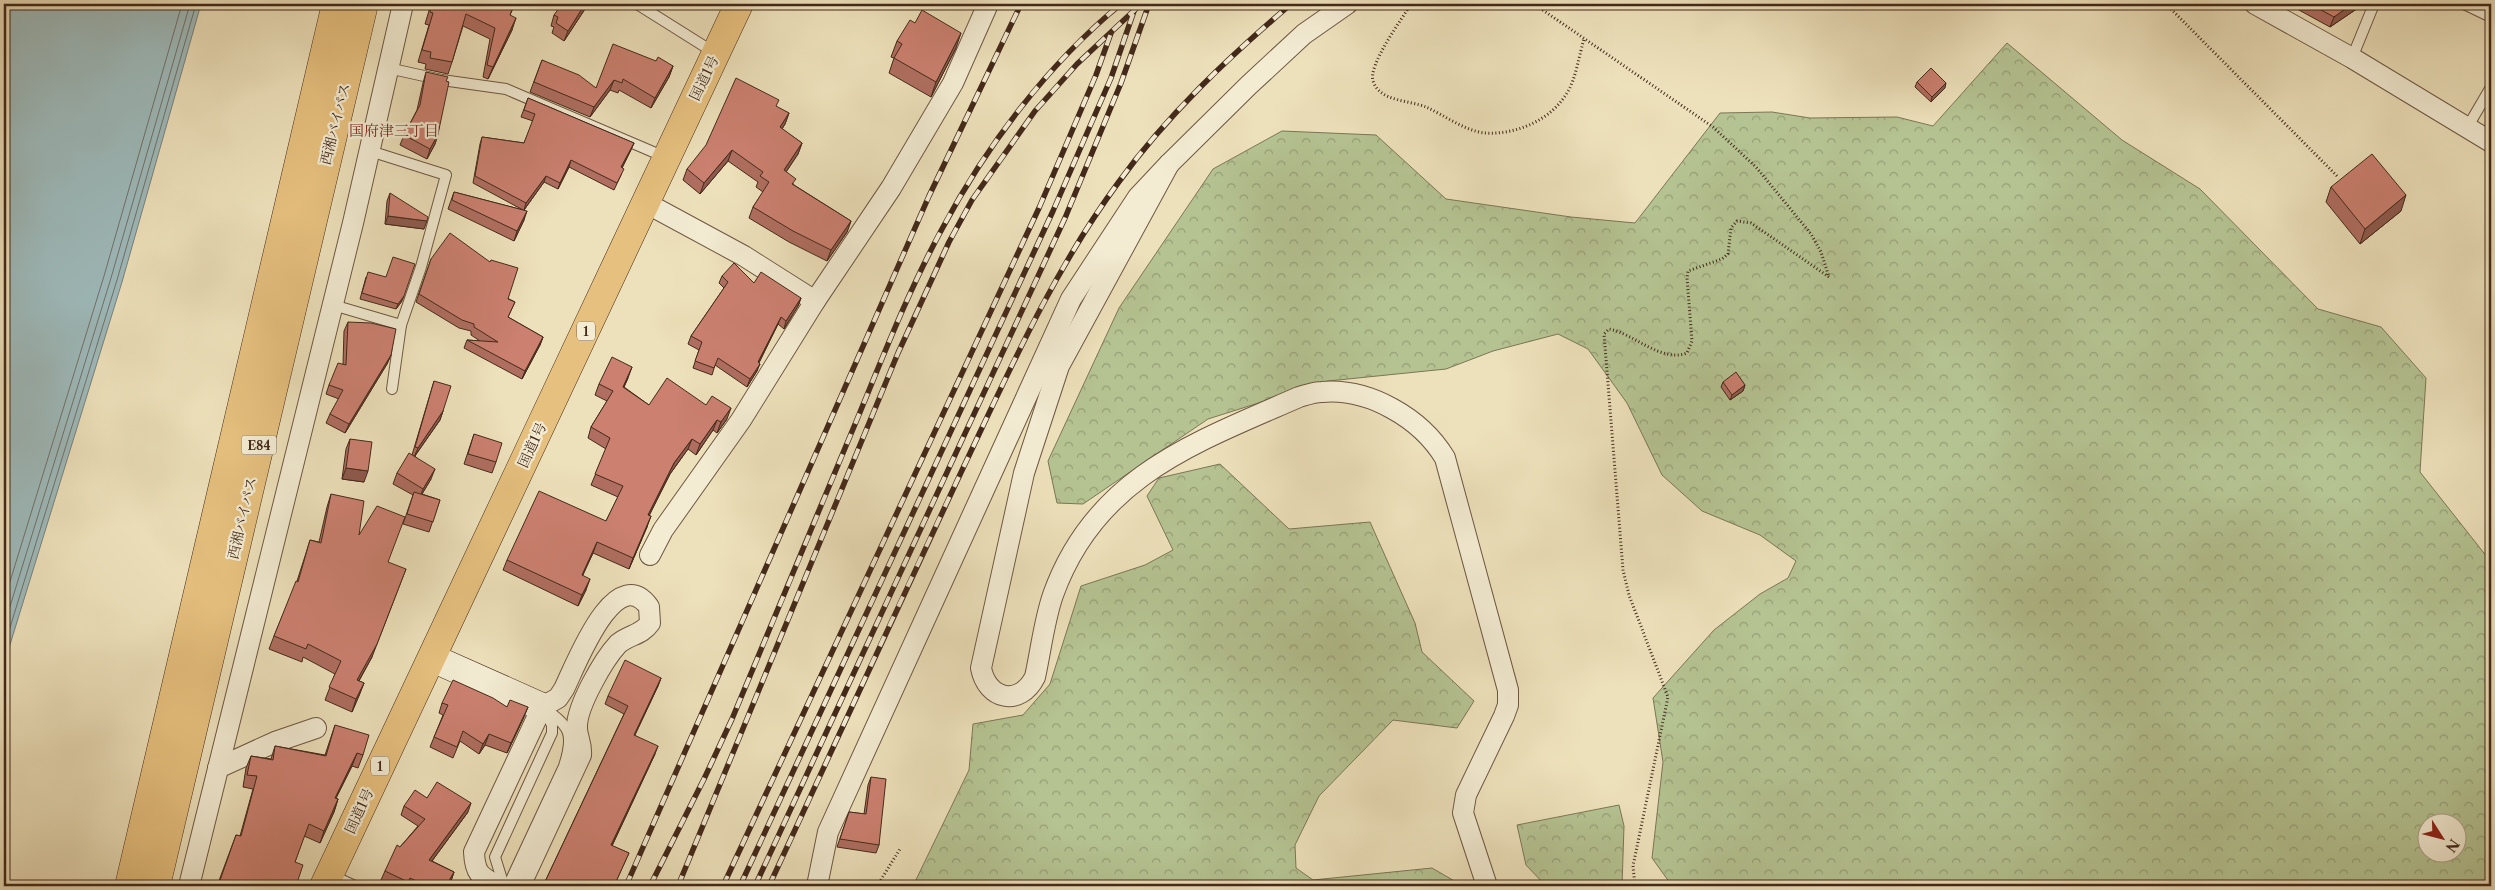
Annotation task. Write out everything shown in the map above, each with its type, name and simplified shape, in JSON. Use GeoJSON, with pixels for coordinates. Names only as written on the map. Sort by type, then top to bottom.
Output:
{"type":"FeatureCollection","features":[{"type":"Feature","properties":{"kind":"highway","name":"西湘バイパス"},"geometry":{"type":"LineString","coordinates":[[129,886],[336,4]]}},
{"type":"Feature","properties":{"kind":"highway","name":"西湘バイパス"},"geometry":{"type":"LineString","coordinates":[[156,886],[364,4]]}},
{"type":"Feature","properties":{"kind":"highway","name":"国道1号"},"geometry":{"type":"LineString","coordinates":[[327,880],[739,4]]}},
{"type":"Feature","properties":{"kind":"street"},"geometry":{"type":"LineString","coordinates":[[189,886],[333,305],[403,4]]}},
{"type":"Feature","properties":{"kind":"street"},"geometry":{"type":"LineString","coordinates":[[817,886],[828,832],[1071,298],[1138,197],[1249,85],[1304,34],[1347,4]]}},
{"type":"Feature","properties":{"kind":"street"},"geometry":{"type":"LineString","coordinates":[[2255,4],[2352,58],[2491,142]]}},
{"type":"Feature","properties":{"kind":"street"},"geometry":{"type":"LineString","coordinates":[[650,555],[663,530],[741,420],[815,301],[871,219],[921,139],[953,82],[983,6]]}},
{"type":"Feature","properties":{"kind":"street"},"geometry":{"type":"LineString","coordinates":[[1169,164],[1059,366],[1024,473],[982,668],[985,681],[994,691],[1009,697],[1018,696],[1031,685],[1035,677],[1052,597],[1068,562],[1080,540],[1106,506],[1139,477],[1162,460],[1299,397],[1322,392],[1346,393],[1367,397],[1408,418],[1426,432],[1445,458],[1508,690],[1508,705],[1504,716],[1464,804],[1466,824],[1488,886]]}},
{"type":"Feature","properties":{"kind":"street"},"geometry":{"type":"LineString","coordinates":[[646,203],[744,256],[815,301]]}},
{"type":"Feature","properties":{"kind":"street"},"geometry":{"type":"LineString","coordinates":[[498,886],[481,876],[476,869],[474,852],[542,707],[558,698],[564,689],[603,613],[618,599],[626,596],[638,597],[645,601],[649,607],[650,623],[640,634],[622,641],[608,656],[582,706],[577,728],[582,744],[581,754],[520,886]]}},
{"type":"Feature","properties":{"kind":"street"},"geometry":{"type":"LineString","coordinates":[[432,658],[542,707]]}},
{"type":"Feature","properties":{"kind":"street"},"geometry":{"type":"LineString","coordinates":[[218,768],[275,742],[316,728]]}},
{"type":"Feature","properties":{"kind":"lane"},"geometry":{"type":"LineString","coordinates":[[637,4],[715,54]]}},
{"type":"Feature","properties":{"kind":"lane"},"geometry":{"type":"LineString","coordinates":[[2352,58],[2374,4]]}},
{"type":"Feature","properties":{"kind":"lane"},"geometry":{"type":"LineString","coordinates":[[2464,4],[2491,17]]}},
{"type":"Feature","properties":{"kind":"lane"},"geometry":{"type":"LineString","coordinates":[[388,68],[442,80],[506,89],[666,157]]}},
{"type":"Feature","properties":{"kind":"lane"},"geometry":{"type":"LineString","coordinates":[[2467,128],[2491,87]]}},
{"type":"Feature","properties":{"kind":"lane"},"geometry":{"type":"LineString","coordinates":[[370,151],[446,175],[421,267],[401,325],[392,390]]}},
{"type":"Feature","properties":{"kind":"lane"},"geometry":{"type":"LineString","coordinates":[[333,305],[401,325]]}},
{"type":"Feature","properties":{"kind":"lane"},"geometry":{"type":"LineString","coordinates":[[506,886],[564,766],[570,746],[570,736],[564,724],[542,707]]}},
{"type":"Feature","properties":{"kind":"lane"},"geometry":{"type":"LineString","coordinates":[[506,886],[495,857],[552,732],[549,718],[542,707]]}},
{"type":"Feature","properties":{"kind":"lane"},"geometry":{"type":"LineString","coordinates":[[327,880],[355,886]]}},
{"type":"Feature","properties":{"kind":"path"},"geometry":{"type":"LineString","coordinates":[[1412,4],[1376,63],[1372,79],[1378,91],[1387,96],[1425,106],[1484,133],[1508,131],[1531,125],[1554,111],[1568,92],[1584,38]]}},
{"type":"Feature","properties":{"kind":"path"},"geometry":{"type":"LineString","coordinates":[[1534,4],[1712,127],[1737,148],[1756,167],[1811,234],[1821,252],[1829,277],[1751,223],[1738,221],[1731,228],[1728,254],[1722,259],[1688,271],[1692,342],[1687,353],[1677,357],[1668,355],[1622,331],[1609,329],[1604,334],[1623,570],[1629,595],[1668,697],[1633,866],[1635,886]]}},
{"type":"Feature","properties":{"kind":"path"},"geometry":{"type":"LineString","coordinates":[[2166,4],[2338,178]]}},
{"type":"Feature","properties":{"kind":"path"},"geometry":{"type":"LineString","coordinates":[[877,886],[900,849]]}},
{"type":"Feature","properties":{"kind":"green space"},"geometry":{"type":"Polygon","coordinates":[[[2007,43],[2122,140],[2200,189],[2318,309],[2381,327],[2426,378],[2420,472],[2491,562],[2491,886],[1678,886],[1670,883],[1652,858],[1663,762],[1653,698],[1714,630],[1760,594],[1788,578],[1796,561],[1760,535],[1702,511],[1662,475],[1627,403],[1588,349],[1558,334],[1493,351],[1446,369],[1328,381],[1208,419],[1083,504],[1057,503],[1048,461],[1119,308],[1213,169],[1282,131],[1376,135],[1446,199],[1571,217],[1635,223],[1720,113],[1772,112],[1810,118],[1897,117],[1933,126],[2007,43]]]}},
{"type":"Feature","properties":{"kind":"green space"},"geometry":{"type":"Polygon","coordinates":[[[1220,464],[1289,529],[1370,522],[1415,623],[1422,652],[1474,701],[1457,728],[1393,720],[1319,796],[1295,845],[1296,868],[1313,880],[1432,868],[1463,886],[913,886],[969,770],[973,724],[1023,715],[1050,684],[1081,586],[1145,565],[1173,550],[1147,496],[1159,478],[1220,464]]]}},
{"type":"Feature","properties":{"kind":"green space"},"geometry":{"type":"Polygon","coordinates":[[[1619,805],[1624,826],[1622,886],[1546,886],[1526,865],[1517,825],[1619,805]]]}},
{"type":"Feature","properties":{"kind":"water"},"geometry":{"type":"Polygon","coordinates":[[[4,4],[201,4],[122,282],[4,664],[4,4]]]}},
{"type":"Feature","properties":{"kind":"building"},"geometry":{"type":"Polygon","coordinates":[[[432,4],[514,4],[510,15],[516,18],[493,67],[487,65],[495,28],[466,14],[452,62],[430,58],[431,52],[422,50],[433,13],[430,12],[432,4]]]}},
{"type":"Feature","properties":{"kind":"building"},"geometry":{"type":"Polygon","coordinates":[[[562,4],[585,4],[568,31],[556,23],[558,17],[554,15],[562,4]]]}},
{"type":"Feature","properties":{"kind":"building"},"geometry":{"type":"Polygon","coordinates":[[[2310,4],[2352,4],[2334,17],[2310,4]]]}},
{"type":"Feature","properties":{"kind":"building"},"geometry":{"type":"Polygon","coordinates":[[[922,10],[961,33],[936,82],[894,58],[902,44],[897,41],[910,20],[915,23],[922,10]]]}},
{"type":"Feature","properties":{"kind":"building"},"geometry":{"type":"Polygon","coordinates":[[[613,44],[656,61],[658,57],[673,66],[655,98],[623,79],[622,83],[614,80],[594,107],[534,82],[542,60],[579,75],[596,88],[613,44]]]}},
{"type":"Feature","properties":{"kind":"building"},"geometry":{"type":"Polygon","coordinates":[[[1931,68],[1946,83],[1932,97],[1917,82],[1931,68]]]}},
{"type":"Feature","properties":{"kind":"building"},"geometry":{"type":"Polygon","coordinates":[[[426,72],[448,77],[446,81],[449,82],[438,134],[430,149],[404,135],[420,105],[426,72]]]}},
{"type":"Feature","properties":{"kind":"building"},"geometry":{"type":"Polygon","coordinates":[[[736,78],[779,100],[776,106],[789,113],[780,127],[802,143],[784,170],[796,179],[792,184],[851,221],[831,250],[793,231],[753,207],[769,182],[760,176],[763,172],[732,150],[704,183],[687,169],[706,145],[736,78]]]}},
{"type":"Feature","properties":{"kind":"building"},"geometry":{"type":"Polygon","coordinates":[[[528,98],[634,143],[621,167],[624,169],[617,183],[571,160],[560,183],[546,176],[526,203],[475,176],[482,137],[524,143],[535,114],[524,110],[528,98]]]}},
{"type":"Feature","properties":{"kind":"building"},"geometry":{"type":"Polygon","coordinates":[[[2372,154],[2406,195],[2365,229],[2331,187],[2372,154]]]}},
{"type":"Feature","properties":{"kind":"building"},"geometry":{"type":"Polygon","coordinates":[[[454,192],[527,211],[517,231],[452,200],[454,192]]]}},
{"type":"Feature","properties":{"kind":"building"},"geometry":{"type":"Polygon","coordinates":[[[390,193],[428,217],[427,221],[388,216],[390,193]]]}},
{"type":"Feature","properties":{"kind":"building"},"geometry":{"type":"Polygon","coordinates":[[[450,233],[490,262],[491,260],[518,268],[508,299],[515,302],[508,317],[543,337],[525,371],[467,340],[498,342],[474,327],[474,324],[462,320],[419,294],[431,259],[450,233]]]}},
{"type":"Feature","properties":{"kind":"building"},"geometry":{"type":"Polygon","coordinates":[[[393,257],[415,264],[404,296],[398,304],[362,293],[368,272],[386,277],[393,257]]]}},
{"type":"Feature","properties":{"kind":"building"},"geometry":{"type":"Polygon","coordinates":[[[734,263],[754,283],[761,272],[801,298],[786,321],[781,317],[758,362],[760,364],[750,379],[718,358],[714,368],[695,361],[702,342],[691,336],[728,282],[722,276],[734,263]]]}},
{"type":"Feature","properties":{"kind":"building"},"geometry":{"type":"Polygon","coordinates":[[[348,322],[371,323],[396,329],[391,355],[349,424],[330,414],[343,390],[329,385],[338,363],[346,365],[348,322]]]}},
{"type":"Feature","properties":{"kind":"building"},"geometry":{"type":"Polygon","coordinates":[[[612,357],[632,367],[623,387],[649,405],[667,378],[706,405],[712,396],[731,408],[721,422],[717,420],[700,444],[692,439],[674,463],[648,515],[651,516],[633,558],[597,542],[582,575],[590,579],[582,595],[507,560],[539,491],[606,521],[623,486],[595,474],[610,438],[591,427],[613,391],[599,384],[612,357]]]}},
{"type":"Feature","properties":{"kind":"building"},"geometry":{"type":"Polygon","coordinates":[[[1736,372],[1745,385],[1732,395],[1723,382],[1736,372]]]}},
{"type":"Feature","properties":{"kind":"building"},"geometry":{"type":"Polygon","coordinates":[[[434,381],[451,386],[443,411],[418,448],[415,447],[434,381]]]}},
{"type":"Feature","properties":{"kind":"building"},"geometry":{"type":"Polygon","coordinates":[[[474,434],[502,443],[496,462],[468,454],[474,434]]]}},
{"type":"Feature","properties":{"kind":"building"},"geometry":{"type":"Polygon","coordinates":[[[350,439],[372,442],[368,471],[346,468],[350,439]]]}},
{"type":"Feature","properties":{"kind":"building"},"geometry":{"type":"Polygon","coordinates":[[[409,453],[435,469],[423,489],[397,473],[409,453]]]}},
{"type":"Feature","properties":{"kind":"building"},"geometry":{"type":"Polygon","coordinates":[[[414,492],[440,500],[433,522],[407,514],[414,492]]]}},
{"type":"Feature","properties":{"kind":"building"},"geometry":{"type":"Polygon","coordinates":[[[331,494],[364,501],[359,535],[377,506],[405,517],[388,562],[406,569],[377,644],[357,680],[364,683],[356,699],[329,687],[341,661],[308,644],[306,649],[274,636],[296,581],[298,582],[310,540],[321,543],[331,494]]]}},
{"type":"Feature","properties":{"kind":"building"},"geometry":{"type":"Polygon","coordinates":[[[625,660],[661,678],[634,735],[658,746],[611,845],[629,853],[614,886],[543,886],[628,706],[608,696],[625,660]]]}},
{"type":"Feature","properties":{"kind":"building"},"geometry":{"type":"Polygon","coordinates":[[[453,680],[493,698],[507,707],[510,700],[528,707],[511,743],[489,734],[483,744],[463,731],[457,747],[434,737],[448,705],[442,703],[453,680]]]}},
{"type":"Feature","properties":{"kind":"building"},"geometry":{"type":"Polygon","coordinates":[[[335,725],[369,735],[363,755],[357,753],[335,798],[338,799],[324,831],[309,824],[295,862],[303,865],[296,886],[218,886],[236,835],[241,836],[257,776],[247,775],[251,756],[273,760],[275,746],[326,756],[335,725]]]}},
{"type":"Feature","properties":{"kind":"building"},"geometry":{"type":"Polygon","coordinates":[[[871,777],[886,779],[879,845],[840,839],[849,812],[866,814],[871,777]]]}},
{"type":"Feature","properties":{"kind":"building"},"geometry":{"type":"Polygon","coordinates":[[[437,782],[471,803],[429,860],[454,872],[446,886],[427,886],[410,878],[408,882],[385,871],[397,845],[400,847],[425,819],[404,806],[415,790],[427,798],[437,782]]]}},
{"type":"Feature","properties":{"kind":"railway"},"geometry":{"type":"LineString","coordinates":[[626,886],[929,196],[1021,4]]}},
{"type":"Feature","properties":{"kind":"railway"},"geometry":{"type":"LineString","coordinates":[[650,886],[732,719],[892,334],[942,229],[978,167],[1021,108],[1068,53],[1121,4]]}},
{"type":"Feature","properties":{"kind":"railway"},"geometry":{"type":"LineString","coordinates":[[678,886],[898,353],[949,242],[972,200],[1035,111],[1077,64],[1141,4]]}},
{"type":"Feature","properties":{"kind":"railway"},"geometry":{"type":"LineString","coordinates":[[755,886],[1065,218],[1121,83],[1149,4]]}},
{"type":"Feature","properties":{"kind":"railway"},"geometry":{"type":"LineString","coordinates":[[769,886],[998,393],[1034,321],[1073,250],[1118,183],[1157,134],[1221,66],[1291,4]]}},
{"type":"Feature","properties":{"kind":"railway"},"geometry":{"type":"LineString","coordinates":[[740,886],[1053,211],[1111,78],[1135,8]]}},
{"type":"Feature","properties":{"kind":"railway"},"geometry":{"type":"LineString","coordinates":[[723,886],[1039,208],[1096,75],[1111,33]]}},
{"type":"Feature","properties":{"kind":"district","name":"国府津三丁目"},"geometry":{"type":"Point","coordinates":[394,130]}}]}
